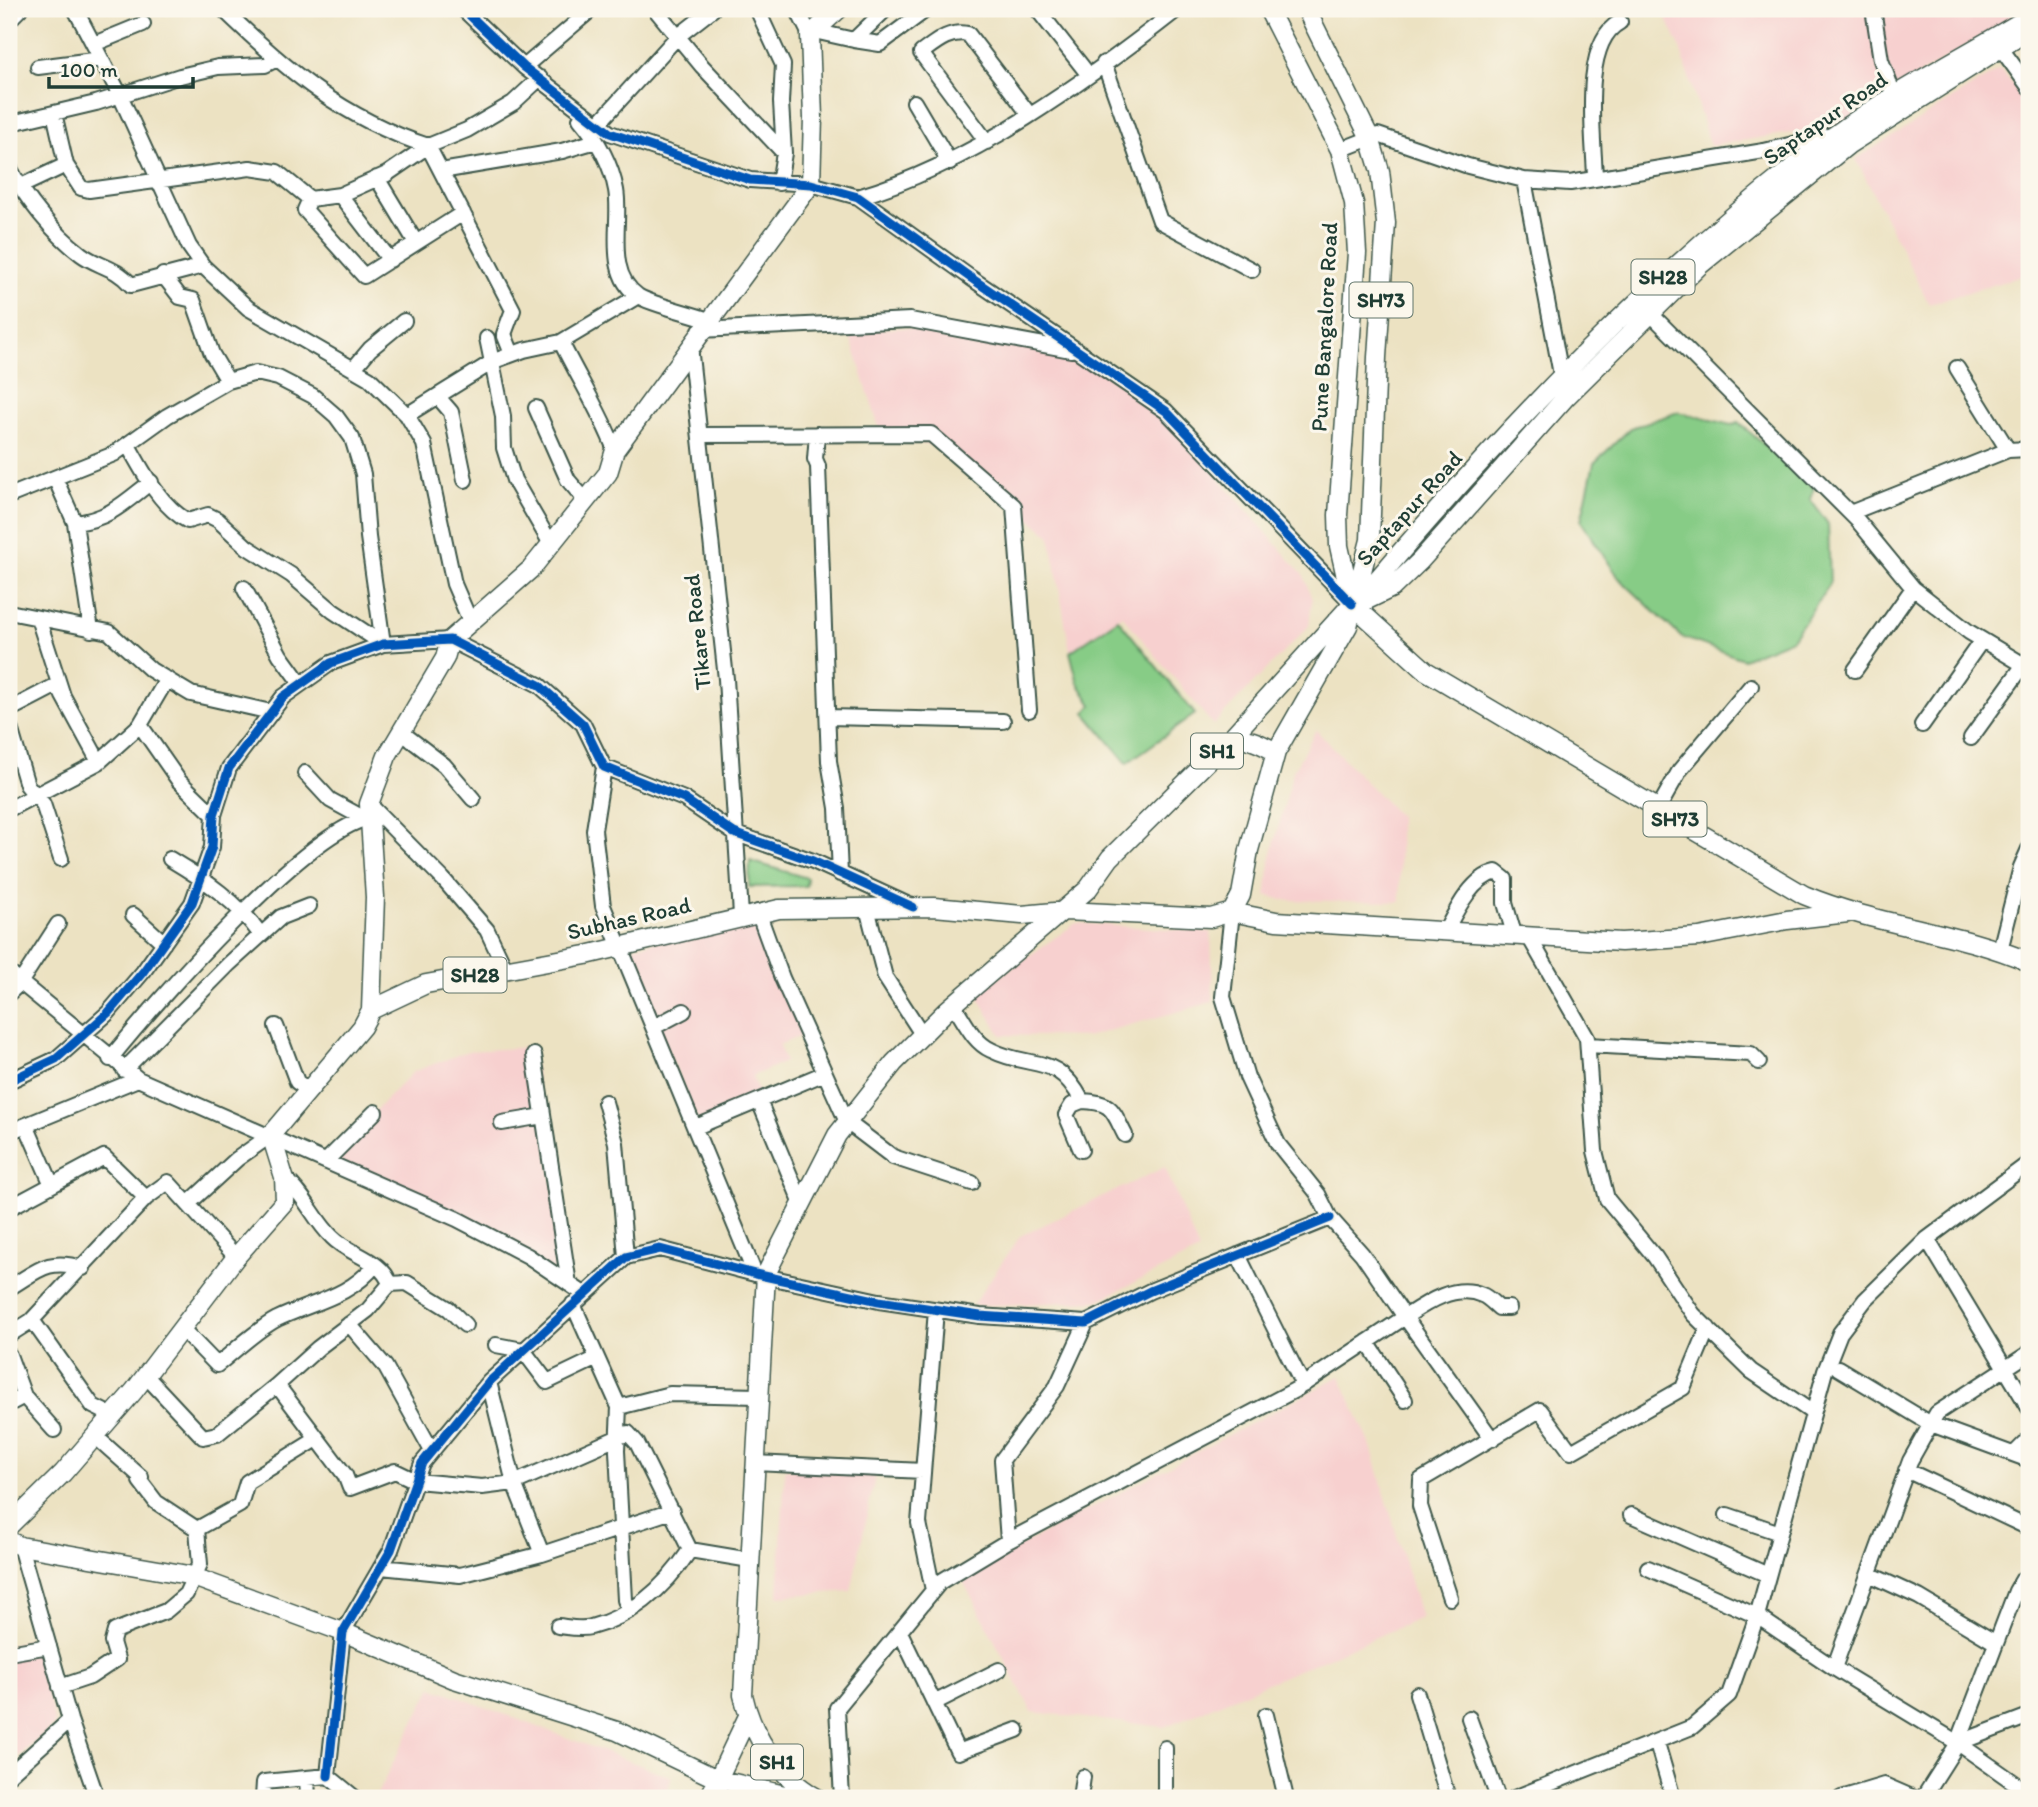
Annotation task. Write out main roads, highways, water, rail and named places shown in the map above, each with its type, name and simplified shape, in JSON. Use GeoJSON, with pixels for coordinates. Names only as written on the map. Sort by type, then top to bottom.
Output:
{"type":"FeatureCollection","features":[{"type":"Feature","properties":{"kind":"main road"},"geometry":{"type":"LineString","coordinates":[[797,1798],[717,1779],[617,1731],[454,1679],[343,1632],[192,1577],[12,1531],[113,1416],[236,1257],[285,1201],[284,1177],[271,1136],[362,1027],[371,1010],[375,897],[368,814],[387,756],[445,658],[450,640],[531,569],[586,501],[608,473],[615,450],[811,184],[812,33],[838,9]]}},
{"type":"Feature","properties":{"kind":"main road","name":"Pune Bangalore Road"},"geometry":{"type":"LineString","coordinates":[[1268,9],[1340,150],[1357,229],[1338,515],[1346,583],[1354,605]]}},
{"type":"Feature","properties":{"kind":"main road","name":"SH73"},"geometry":{"type":"LineString","coordinates":[[1306,9],[1370,138],[1380,171],[1386,223],[1377,357],[1370,540],[1354,605],[1426,671],[1804,895],[1847,913],[2000,950],[2029,962]]}},
{"type":"Feature","properties":{"kind":"main road","name":"Saptapur Road"},"geometry":{"type":"LineString","coordinates":[[1842,140],[1997,44],[2029,17]]}},
{"type":"Feature","properties":{"kind":"main road","name":"Saptapur Road"},"geometry":{"type":"LineString","coordinates":[[1354,605],[1415,535],[1562,377],[1643,307],[1700,265],[1842,140],[1895,98],[2029,30]]}},
{"type":"Feature","properties":{"kind":"main road","name":"Saptapur Road"},"geometry":{"type":"LineString","coordinates":[[1354,605],[1392,588],[1420,561],[1643,307]]}},
{"type":"Feature","properties":{"kind":"main road"},"geometry":{"type":"LineString","coordinates":[[1354,605],[1348,626],[1276,752],[1249,850],[1241,895],[1232,912],[1276,921],[1621,942],[1699,937],[1787,920],[1847,913]]}},
{"type":"Feature","properties":{"kind":"main road","name":"SH1"},"geometry":{"type":"LineString","coordinates":[[817,1798],[804,1791],[768,1752],[748,1716],[743,1695],[758,1396],[761,1274],[847,1122],[894,1063],[953,1004],[1088,889],[1110,858],[1229,740],[1354,605]]}},
{"type":"Feature","properties":{"kind":"main road"},"geometry":{"type":"LineString","coordinates":[[1229,740],[1241,737],[1255,740],[1276,752]]}},
{"type":"Feature","properties":{"kind":"main road","name":"Subhas Road"},"geometry":{"type":"LineString","coordinates":[[371,1010],[426,984],[620,946],[779,909],[914,907],[1022,915],[1065,911],[1211,918],[1232,912]]}},
{"type":"Feature","properties":{"kind":"main road"},"geometry":{"type":"LineString","coordinates":[[709,1798],[748,1716]]}}]}
